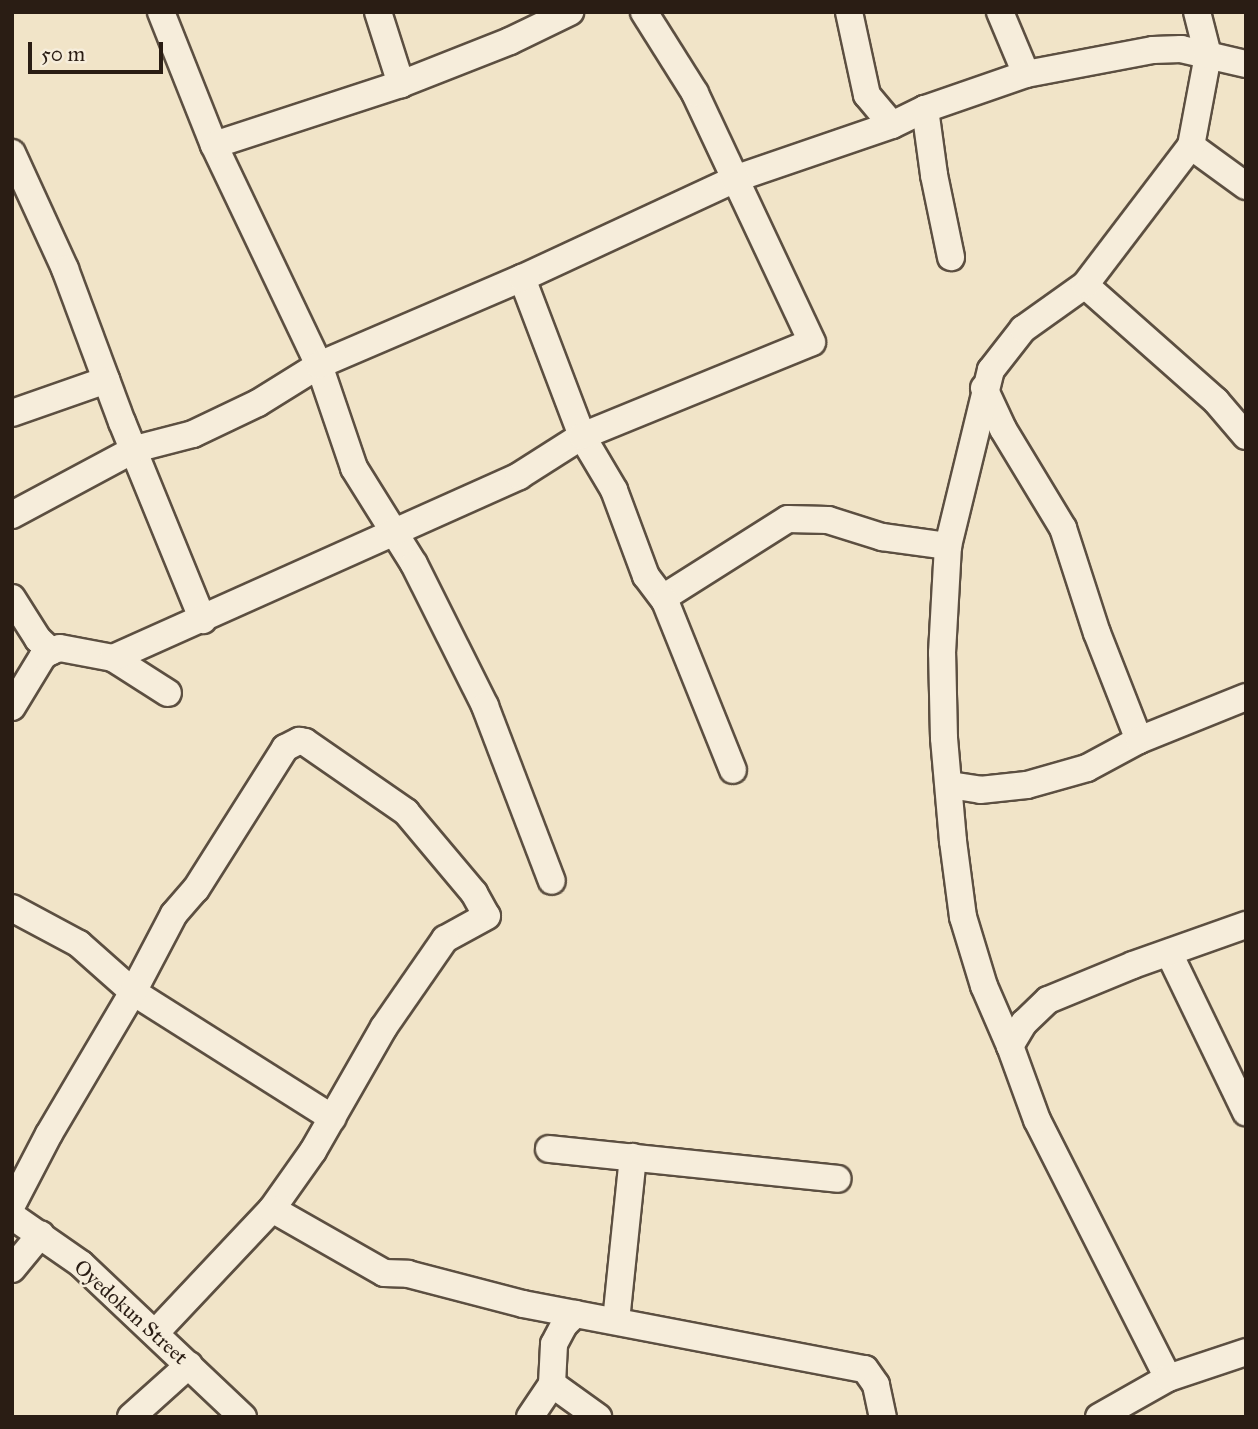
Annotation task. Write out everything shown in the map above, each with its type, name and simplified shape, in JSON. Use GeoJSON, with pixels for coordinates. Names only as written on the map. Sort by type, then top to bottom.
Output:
{"type":"FeatureCollection","features":[{"type":"Feature","properties":{"kind":"street"},"geometry":{"type":"LineString","coordinates":[[161,12],[214,145],[319,365],[354,468],[426,586],[485,706],[552,881]]}},
{"type":"Feature","properties":{"kind":"street"},"geometry":{"type":"LineString","coordinates":[[378,12],[401,84]]}},
{"type":"Feature","properties":{"kind":"street"},"geometry":{"type":"LineString","coordinates":[[214,145],[401,84],[510,41],[570,12]]}},
{"type":"Feature","properties":{"kind":"street"},"geometry":{"type":"LineString","coordinates":[[113,658],[204,620],[519,476],[582,436],[811,341],[737,177],[695,93],[644,12]]}},
{"type":"Feature","properties":{"kind":"street"},"geometry":{"type":"LineString","coordinates":[[849,12],[866,95],[891,125]]}},
{"type":"Feature","properties":{"kind":"street"},"geometry":{"type":"LineString","coordinates":[[1000,12],[1027,74]]}},
{"type":"Feature","properties":{"kind":"street"},"geometry":{"type":"LineString","coordinates":[[1168,1378],[1037,1121],[1010,1046],[984,986],[963,917],[953,841],[950,785],[943,738],[942,653],[948,547],[984,388],[991,370],[1023,329],[1085,285],[1191,146],[1208,55],[1198,12]]}},
{"type":"Feature","properties":{"kind":"street"},"geometry":{"type":"LineString","coordinates":[[12,515],[135,449],[193,434],[258,403],[319,365],[522,278],[737,177],[891,125],[925,109],[1027,74],[1153,50],[1181,49],[1246,64]]}},
{"type":"Feature","properties":{"kind":"street"},"geometry":{"type":"LineString","coordinates":[[925,109],[934,175],[951,257]]}},
{"type":"Feature","properties":{"kind":"street"},"geometry":{"type":"LineString","coordinates":[[1191,146],[1246,186]]}},
{"type":"Feature","properties":{"kind":"street"},"geometry":{"type":"LineString","coordinates":[[12,153],[65,270],[106,380],[204,620]]}},
{"type":"Feature","properties":{"kind":"street"},"geometry":{"type":"LineString","coordinates":[[522,278],[582,436],[614,490],[646,576],[665,601],[733,769]]}},
{"type":"Feature","properties":{"kind":"street"},"geometry":{"type":"LineString","coordinates":[[1085,285],[1216,401],[1246,436]]}},
{"type":"Feature","properties":{"kind":"street"},"geometry":{"type":"LineString","coordinates":[[12,413],[106,380]]}},
{"type":"Feature","properties":{"kind":"street"},"geometry":{"type":"LineString","coordinates":[[984,388],[1003,429],[1063,528],[1097,633],[1139,740]]}},
{"type":"Feature","properties":{"kind":"street"},"geometry":{"type":"LineString","coordinates":[[665,601],[666,596],[788,519],[828,520],[882,537],[948,547]]}},
{"type":"Feature","properties":{"kind":"street"},"geometry":{"type":"LineString","coordinates":[[12,598],[38,639],[51,651]]}},
{"type":"Feature","properties":{"kind":"street"},"geometry":{"type":"LineString","coordinates":[[12,707],[43,656],[60,648],[113,658],[168,693]]}},
{"type":"Feature","properties":{"kind":"street"},"geometry":{"type":"LineString","coordinates":[[950,785],[980,790],[1027,785],[1087,768],[1139,740],[1246,697]]}},
{"type":"Feature","properties":{"kind":"street"},"geometry":{"type":"LineString","coordinates":[[12,1205],[81,1078],[133,992],[174,914],[196,889],[285,748],[299,741],[305,742],[405,812],[474,894],[487,916],[444,939],[384,1027],[332,1118],[272,1209],[156,1332]]}},
{"type":"Feature","properties":{"kind":"street"},"geometry":{"type":"LineString","coordinates":[[12,908],[79,944],[133,992],[332,1118]]}},
{"type":"Feature","properties":{"kind":"street"},"geometry":{"type":"LineString","coordinates":[[1010,1046],[1024,1023],[1048,1000],[1246,925]]}},
{"type":"Feature","properties":{"kind":"street"},"geometry":{"type":"LineString","coordinates":[[1169,953],[1246,1112]]}},
{"type":"Feature","properties":{"kind":"street"},"geometry":{"type":"LineString","coordinates":[[549,1149],[837,1179]]}},
{"type":"Feature","properties":{"kind":"street"},"geometry":{"type":"LineString","coordinates":[[617,1321],[634,1157]]}},
{"type":"Feature","properties":{"kind":"street"},"geometry":{"type":"LineString","coordinates":[[272,1209],[384,1273],[408,1274],[575,1314],[865,1369],[876,1385],[883,1417]]}},
{"type":"Feature","properties":{"kind":"street","name":"Oyedokun Street"},"geometry":{"type":"LineString","coordinates":[[12,1216],[81,1264],[243,1417]]}},
{"type":"Feature","properties":{"kind":"street"},"geometry":{"type":"LineString","coordinates":[[12,1269],[41,1234]]}},
{"type":"Feature","properties":{"kind":"street"},"geometry":{"type":"LineString","coordinates":[[530,1417],[552,1384],[554,1344],[564,1325],[575,1314]]}},
{"type":"Feature","properties":{"kind":"street"},"geometry":{"type":"LineString","coordinates":[[1099,1417],[1168,1378],[1246,1352]]}},
{"type":"Feature","properties":{"kind":"street"},"geometry":{"type":"LineString","coordinates":[[131,1417],[189,1365]]}},
{"type":"Feature","properties":{"kind":"street"},"geometry":{"type":"LineString","coordinates":[[552,1384],[598,1417]]}}]}
